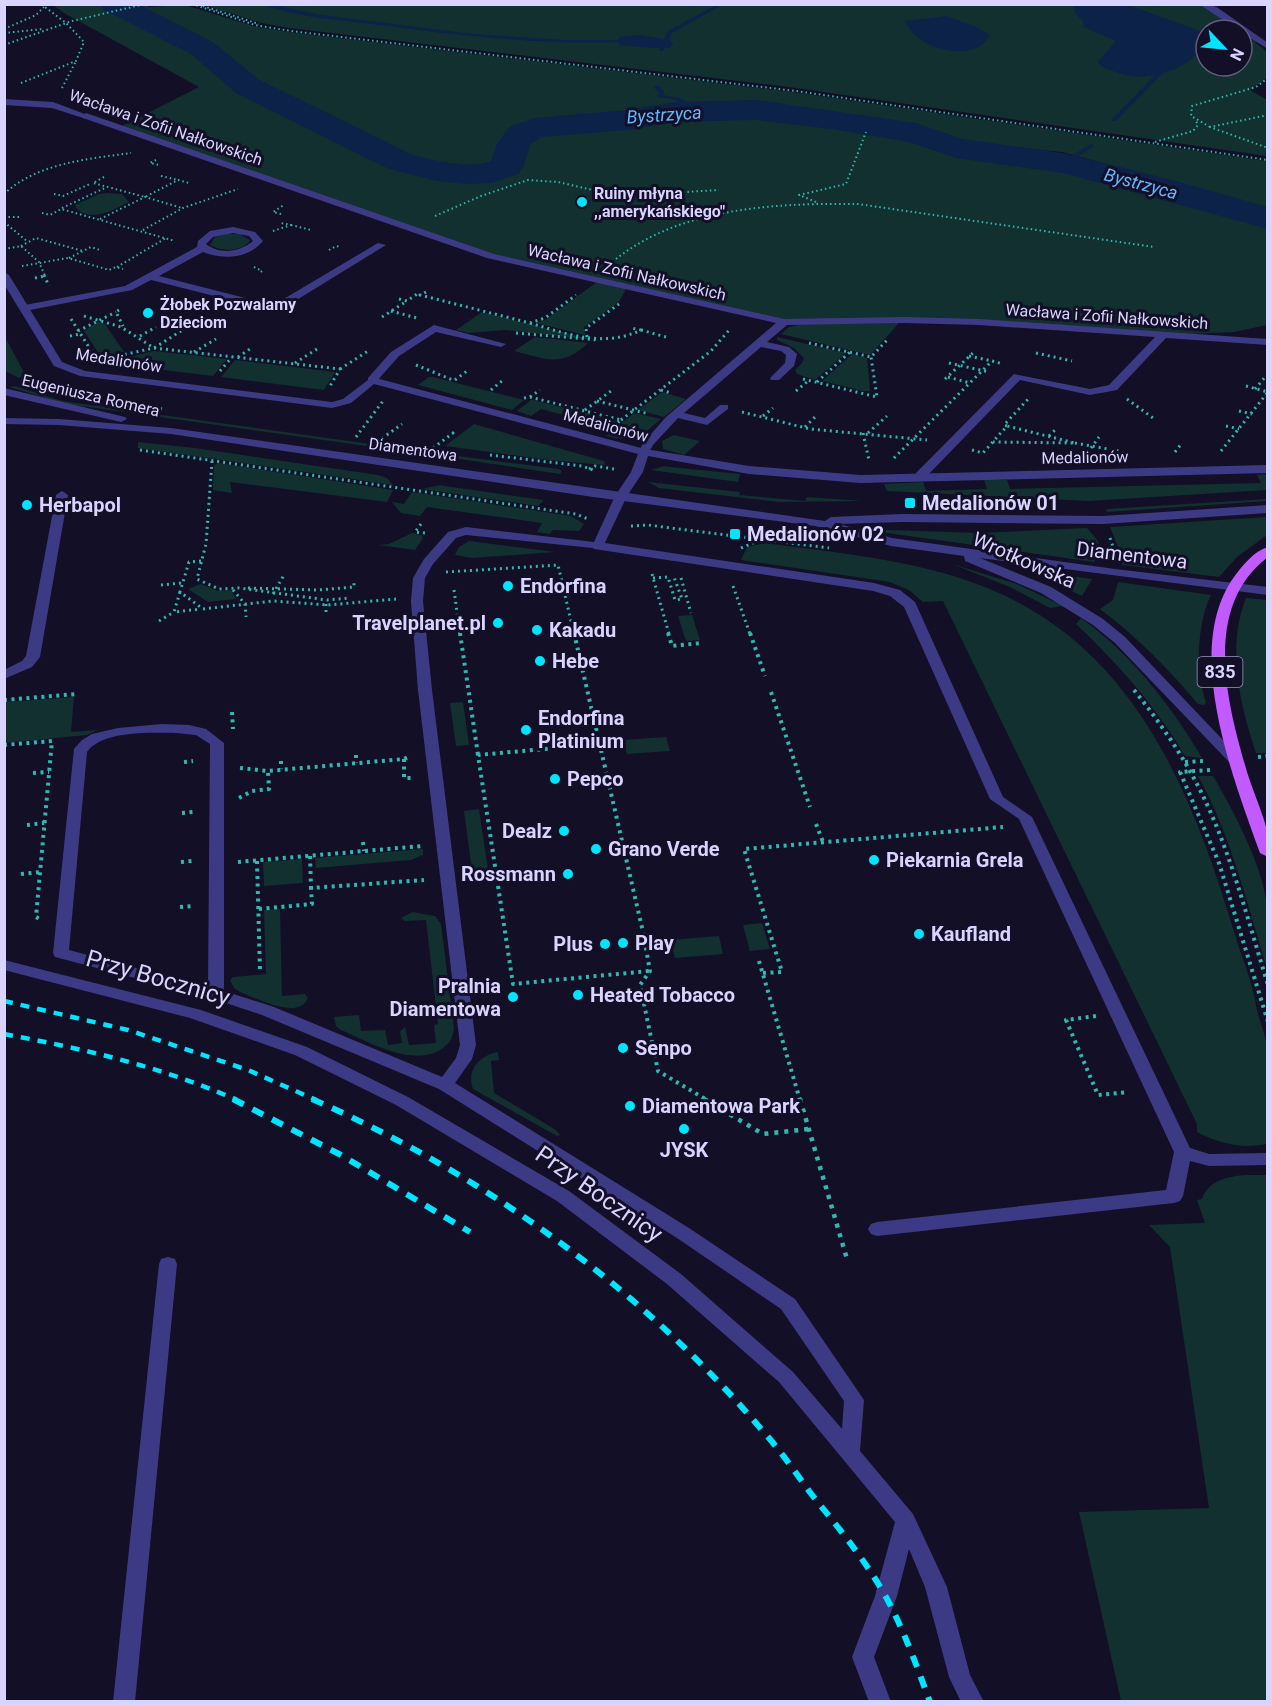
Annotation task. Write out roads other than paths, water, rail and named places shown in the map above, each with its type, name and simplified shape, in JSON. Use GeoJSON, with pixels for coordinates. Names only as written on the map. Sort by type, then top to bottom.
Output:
{"type":"FeatureCollection","features":[{"type":"Feature","properties":{"kind":"main road","name":"Wrotkowska"},"geometry":{"type":"LineString","coordinates":[[1268,550],[1244,572],[1233,587],[1223,611],[1220,656],[1234,759],[1268,853]]}},
{"type":"Feature","properties":{"kind":"street"},"geometry":{"type":"LineString","coordinates":[[559,4],[599,4]]}},
{"type":"Feature","properties":{"kind":"street"},"geometry":{"type":"LineString","coordinates":[[1203,4],[1268,47]]}},
{"type":"Feature","properties":{"kind":"street","name":"Wacława i Zofii Nałkowskich"},"geometry":{"type":"LineString","coordinates":[[4,102],[53,105],[491,256],[784,322],[904,320],[979,322],[1268,342]]}},
{"type":"Feature","properties":{"kind":"street"},"geometry":{"type":"LineString","coordinates":[[224,231],[249,232],[255,235],[258,241],[253,247],[231,253],[215,253],[202,247],[201,243],[205,237],[224,231]]}},
{"type":"Feature","properties":{"kind":"street"},"geometry":{"type":"LineString","coordinates":[[149,276],[270,307],[291,298],[381,245]]}},
{"type":"Feature","properties":{"kind":"street"},"geometry":{"type":"LineString","coordinates":[[25,308],[128,288],[202,247]]}},
{"type":"Feature","properties":{"kind":"street","name":"Medalionów"},"geometry":{"type":"LineString","coordinates":[[4,275],[58,364],[84,374],[332,405],[347,402],[372,380],[644,452],[749,470],[873,478],[1268,470]]}},
{"type":"Feature","properties":{"kind":"street"},"geometry":{"type":"LineString","coordinates":[[598,546],[621,496],[637,472],[648,444],[676,414],[784,322]]}},
{"type":"Feature","properties":{"kind":"street"},"geometry":{"type":"LineString","coordinates":[[372,380],[395,354],[434,328],[501,344]]}},
{"type":"Feature","properties":{"kind":"street"},"geometry":{"type":"LineString","coordinates":[[920,476],[1018,375],[1090,392],[1113,388],[1163,336]]}},
{"type":"Feature","properties":{"kind":"street"},"geometry":{"type":"LineString","coordinates":[[759,343],[785,349],[792,354],[790,364],[777,375]]}},
{"type":"Feature","properties":{"kind":"street","name":"Eugeniusza Romera"},"geometry":{"type":"LineString","coordinates":[[4,391],[42,402],[171,431]]}},
{"type":"Feature","properties":{"kind":"street"},"geometry":{"type":"LineString","coordinates":[[676,414],[707,422],[724,407]]}},
{"type":"Feature","properties":{"kind":"street","name":"Diamentowa"},"geometry":{"type":"LineString","coordinates":[[4,421],[59,422],[171,431],[816,522],[891,542],[1268,591]]}},
{"type":"Feature","properties":{"kind":"street"},"geometry":{"type":"LineString","coordinates":[[4,675],[27,664],[33,657],[62,495]]}},
{"type":"Feature","properties":{"kind":"street","name":"Diamentowa"},"geometry":{"type":"LineString","coordinates":[[816,522],[902,518],[1103,520],[1268,509]]}},
{"type":"Feature","properties":{"kind":"street"},"geometry":{"type":"LineString","coordinates":[[445,1085],[464,1059],[468,1045],[425,690],[417,601],[419,578],[428,562],[452,536],[466,531],[598,546],[874,587],[904,598],[910,604],[997,798],[1025,817],[1183,1152],[1174,1196],[877,1229]]}},
{"type":"Feature","properties":{"kind":"street","name":"Wrotkowska"},"geometry":{"type":"LineString","coordinates":[[950,550],[1046,590],[1086,613],[1120,640],[1234,759]]}},
{"type":"Feature","properties":{"kind":"street"},"geometry":{"type":"LineString","coordinates":[[216,994],[217,743],[209,735],[182,728],[115,733],[96,737],[84,744],[80,752],[61,953],[216,994],[268,1011],[445,1085],[684,1233],[788,1304],[854,1400],[850,1453]]}},
{"type":"Feature","properties":{"kind":"street","name":"Przy Bocznicy"},"geometry":{"type":"LineString","coordinates":[[4,965],[195,1014],[302,1051],[402,1101],[563,1196],[674,1279],[786,1377],[906,1520],[936,1587],[960,1677],[973,1701]]}},
{"type":"Feature","properties":{"kind":"street"},"geometry":{"type":"LineString","coordinates":[[1183,1152],[1209,1160],[1268,1159]]}},
{"type":"Feature","properties":{"kind":"street"},"geometry":{"type":"LineString","coordinates":[[124,1701],[168,1264]]}},
{"type":"Feature","properties":{"kind":"street"},"geometry":{"type":"LineString","coordinates":[[880,1701],[863,1657],[886,1596],[906,1520]]}},
{"type":"Feature","properties":{"kind":"water"},"geometry":{"type":"Polygon","coordinates":[[[1074,5],[1128,5],[1194,29],[1194,56],[1181,66],[1162,74],[1142,77],[1122,74],[1103,67],[1098,62],[1116,41],[1084,27],[1083,21],[1075,13],[1074,5]]]}},
{"type":"Feature","properties":{"kind":"water"},"geometry":{"type":"Polygon","coordinates":[[[947,16],[990,35],[980,46],[971,50],[949,51],[937,48],[917,37],[905,21],[947,16]]]}},
{"type":"Feature","properties":{"kind":"waterway","name":"Bystrzyca"},"geometry":{"type":"LineString","coordinates":[[114,4],[202,48],[247,86],[401,162],[437,171],[467,174],[492,173],[506,167],[514,144],[521,134],[534,128],[628,120],[675,112],[756,110],[916,133],[956,148],[1063,163],[1160,187],[1268,218]]}},
{"type":"Feature","properties":{"kind":"waterway"},"geometry":{"type":"LineString","coordinates":[[264,4],[322,17],[473,35],[565,42],[626,41]]}},
{"type":"Feature","properties":{"kind":"waterway"},"geometry":{"type":"LineString","coordinates":[[661,50],[670,32],[722,4]]}},
{"type":"Feature","properties":{"kind":"waterway"},"geometry":{"type":"LineString","coordinates":[[626,41],[639,40],[664,44]]}},
{"type":"Feature","properties":{"kind":"waterway"},"geometry":{"type":"LineString","coordinates":[[1114,120],[1159,74]]}},
{"type":"Feature","properties":{"kind":"waterway"},"geometry":{"type":"LineString","coordinates":[[656,87],[662,92],[660,96],[677,99],[699,111]]}},
{"type":"Feature","properties":{"kind":"waterway"},"geometry":{"type":"LineString","coordinates":[[1063,163],[1091,146]]}},
{"type":"Feature","properties":{"kind":"railway"},"geometry":{"type":"LineString","coordinates":[[4,1001],[128,1030],[248,1070],[316,1100]]}},
{"type":"Feature","properties":{"kind":"railway"},"geometry":{"type":"LineString","coordinates":[[4,1034],[123,1060],[209,1088],[237,1100]]}},
{"type":"Feature","properties":{"kind":"railway"},"geometry":{"type":"LineString","coordinates":[[233,1099],[341,1155],[470,1232]]}},
{"type":"Feature","properties":{"kind":"railway"},"geometry":{"type":"LineString","coordinates":[[312,1099],[437,1162],[498,1199],[556,1239],[665,1329],[715,1378],[768,1437],[860,1556],[893,1610],[930,1702]]}},
{"type":"Feature","properties":{"kind":"place","name":"Ruiny młyna ,,amerykańskiego\""},"geometry":{"type":"Point","coordinates":[582,202]}},
{"type":"Feature","properties":{"kind":"place","name":"Żłobek Pozwalamy Dzieciom"},"geometry":{"type":"Point","coordinates":[148,313]}},
{"type":"Feature","properties":{"kind":"place","name":"Medalionów 01"},"geometry":{"type":"Point","coordinates":[910,503]}},
{"type":"Feature","properties":{"kind":"place","name":"Herbapol"},"geometry":{"type":"Point","coordinates":[27,505]}},
{"type":"Feature","properties":{"kind":"place","name":"Medalionów 02"},"geometry":{"type":"Point","coordinates":[735,534]}},
{"type":"Feature","properties":{"kind":"place","name":"Endorfina"},"geometry":{"type":"Point","coordinates":[508,586]}},
{"type":"Feature","properties":{"kind":"place","name":"Travelplanet.pl"},"geometry":{"type":"Point","coordinates":[498,623]}},
{"type":"Feature","properties":{"kind":"place","name":"Kakadu"},"geometry":{"type":"Point","coordinates":[537,630]}},
{"type":"Feature","properties":{"kind":"place","name":"Hebe"},"geometry":{"type":"Point","coordinates":[540,661]}},
{"type":"Feature","properties":{"kind":"place","name":"Endorfina Platinium"},"geometry":{"type":"Point","coordinates":[526,730]}},
{"type":"Feature","properties":{"kind":"place","name":"Pepco"},"geometry":{"type":"Point","coordinates":[555,779]}},
{"type":"Feature","properties":{"kind":"place","name":"Dealz"},"geometry":{"type":"Point","coordinates":[564,831]}},
{"type":"Feature","properties":{"kind":"place","name":"Grano Verde"},"geometry":{"type":"Point","coordinates":[596,849]}},
{"type":"Feature","properties":{"kind":"place","name":"Piekarnia Grela"},"geometry":{"type":"Point","coordinates":[874,860]}},
{"type":"Feature","properties":{"kind":"place","name":"Rossmann"},"geometry":{"type":"Point","coordinates":[568,874]}},
{"type":"Feature","properties":{"kind":"place","name":"Kaufland"},"geometry":{"type":"Point","coordinates":[919,934]}},
{"type":"Feature","properties":{"kind":"place","name":"Play"},"geometry":{"type":"Point","coordinates":[623,943]}},
{"type":"Feature","properties":{"kind":"place","name":"Plus"},"geometry":{"type":"Point","coordinates":[605,944]}},
{"type":"Feature","properties":{"kind":"place","name":"Heated Tobacco"},"geometry":{"type":"Point","coordinates":[578,995]}},
{"type":"Feature","properties":{"kind":"place","name":"Pralnia Diamentowa"},"geometry":{"type":"Point","coordinates":[513,997]}},
{"type":"Feature","properties":{"kind":"place","name":"Senpo"},"geometry":{"type":"Point","coordinates":[623,1048]}},
{"type":"Feature","properties":{"kind":"place","name":"Diamentowa Park"},"geometry":{"type":"Point","coordinates":[630,1106]}},
{"type":"Feature","properties":{"kind":"place","name":"JYSK"},"geometry":{"type":"Point","coordinates":[684,1129]}}]}
